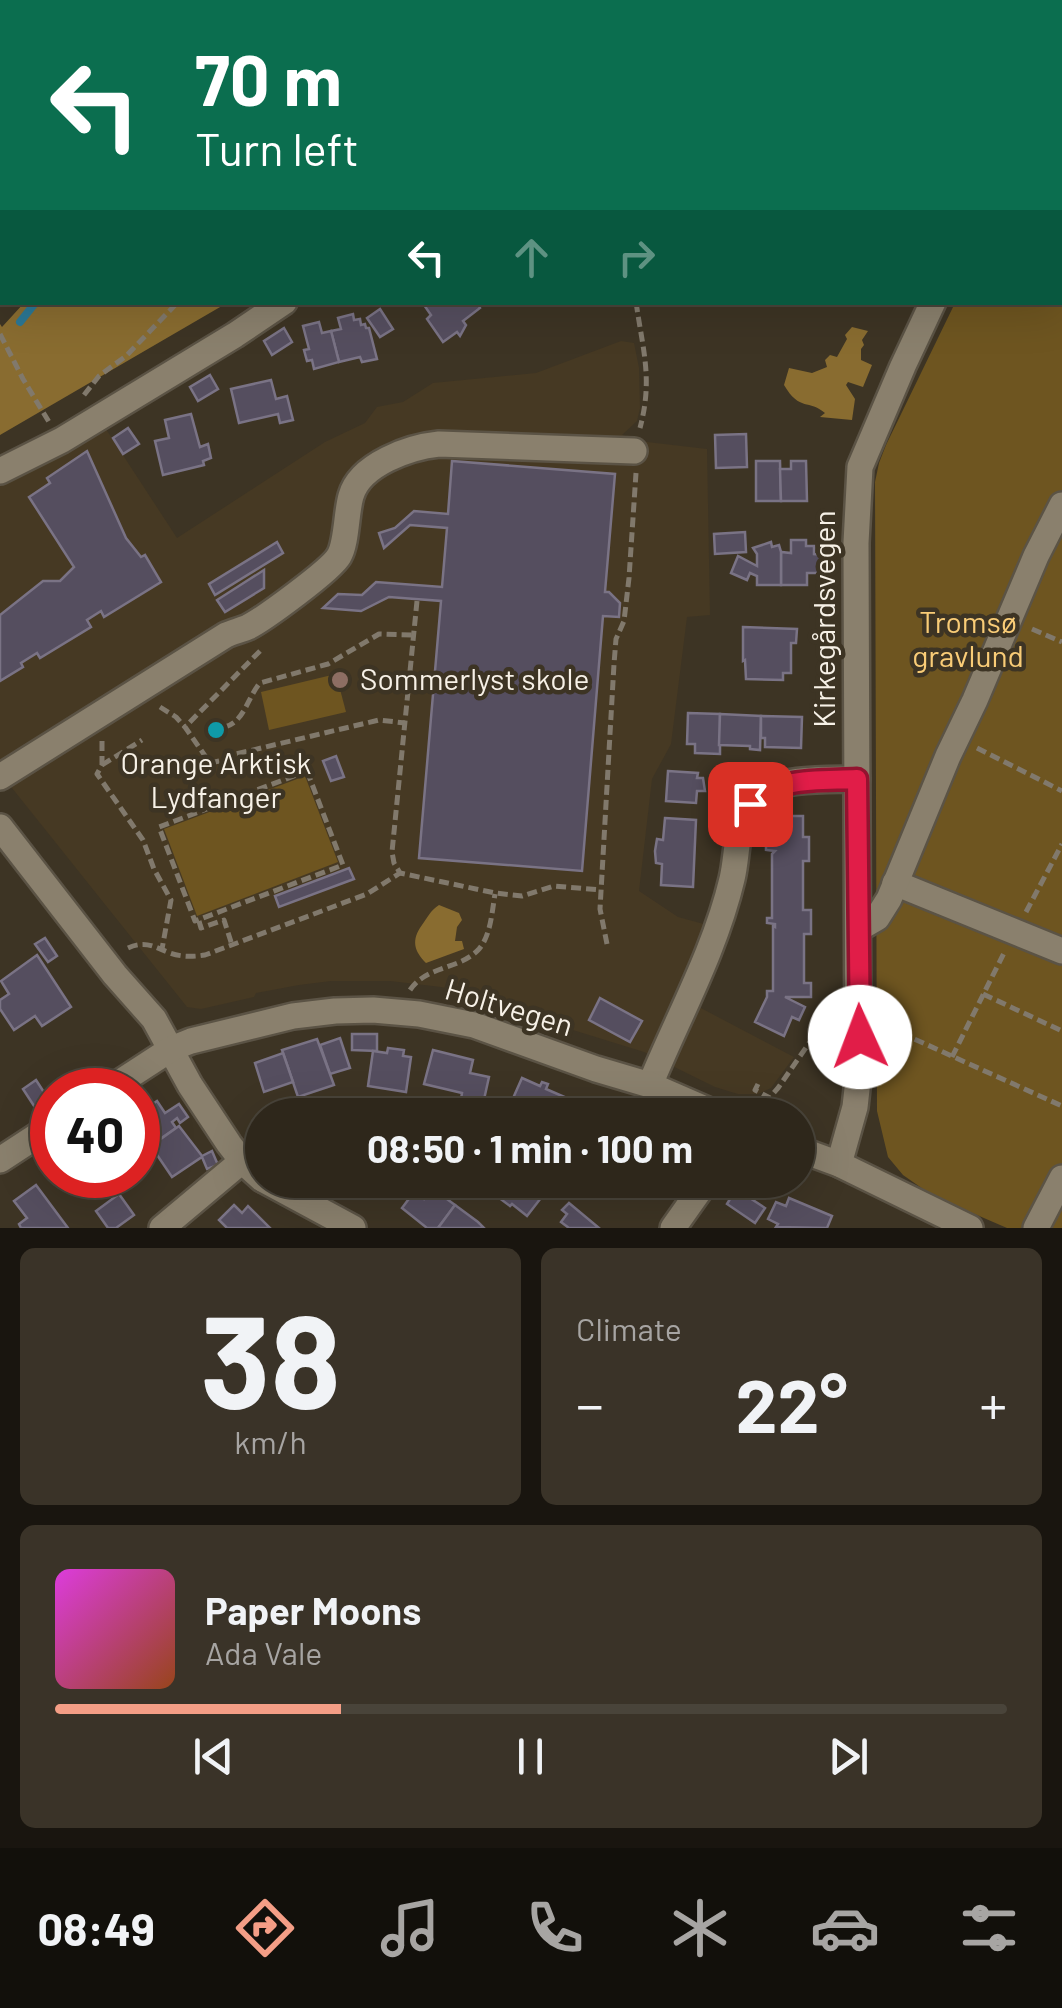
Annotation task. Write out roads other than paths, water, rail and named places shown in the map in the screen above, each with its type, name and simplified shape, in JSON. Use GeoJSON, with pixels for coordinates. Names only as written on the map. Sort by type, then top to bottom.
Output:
{"type":"FeatureCollection","features":[{"type":"Feature","properties":{"kind":"street"},"geometry":{"type":"LineString","coordinates":[[0,471],[62,440],[280,305]]}},
{"type":"Feature","properties":{"kind":"street","name":"Kirkegårdsvegen"},"geometry":{"type":"LineString","coordinates":[[839,1164],[858,1080],[856,542],[860,467],[932,305]]}},
{"type":"Feature","properties":{"kind":"street"},"geometry":{"type":"LineString","coordinates":[[0,777],[226,635],[250,626],[324,572],[340,555],[352,491],[377,464],[417,446],[439,444],[634,451]]}},
{"type":"Feature","properties":{"kind":"street"},"geometry":{"type":"LineString","coordinates":[[858,929],[877,918],[896,882],[1062,505]]}},
{"type":"Feature","properties":{"kind":"street"},"geometry":{"type":"LineString","coordinates":[[650,1084],[711,944],[732,878],[744,812],[758,796],[783,784],[857,779]]}},
{"type":"Feature","properties":{"kind":"street"},"geometry":{"type":"LineString","coordinates":[[0,828],[114,976],[154,1019],[190,1085],[245,1164]]}},
{"type":"Feature","properties":{"kind":"street"},"geometry":{"type":"LineString","coordinates":[[896,882],[1062,951]]}},
{"type":"Feature","properties":{"kind":"street","name":"Holtvegen"},"geometry":{"type":"LineString","coordinates":[[142,1068],[171,1049],[230,1030],[293,1016],[372,1010],[474,1025],[681,1098]]}},
{"type":"Feature","properties":{"kind":"street"},"geometry":{"type":"LineString","coordinates":[[0,1160],[30,1140]]}},
{"type":"Feature","properties":{"kind":"street"},"geometry":{"type":"LineString","coordinates":[[815,1155],[970,1228]]}},
{"type":"Feature","properties":{"kind":"street"},"geometry":{"type":"LineString","coordinates":[[162,1228],[242,1161]]}},
{"type":"Feature","properties":{"kind":"street"},"geometry":{"type":"LineString","coordinates":[[1036,1228],[1062,1178]]}},
{"type":"Feature","properties":{"kind":"street"},"geometry":{"type":"LineString","coordinates":[[298,1198],[353,1228]]}},
{"type":"Feature","properties":{"kind":"street"},"geometry":{"type":"LineString","coordinates":[[673,1228],[694,1198]]}},
{"type":"Feature","properties":{"kind":"waterway"},"geometry":{"type":"LineString","coordinates":[[20,322],[34,305]]}},
{"type":"Feature","properties":{"kind":"place","name":"Sommerlyst skole"},"geometry":{"type":"Point","coordinates":[340,680]}},
{"type":"Feature","properties":{"kind":"place","name":"Orange Arktisk Lydfanger"},"geometry":{"type":"Point","coordinates":[216,730]}},
{"type":"Feature","properties":{"kind":"park label","name":"Tromsø gravlund"},"geometry":{"type":"Point","coordinates":[968,640]}}]}
